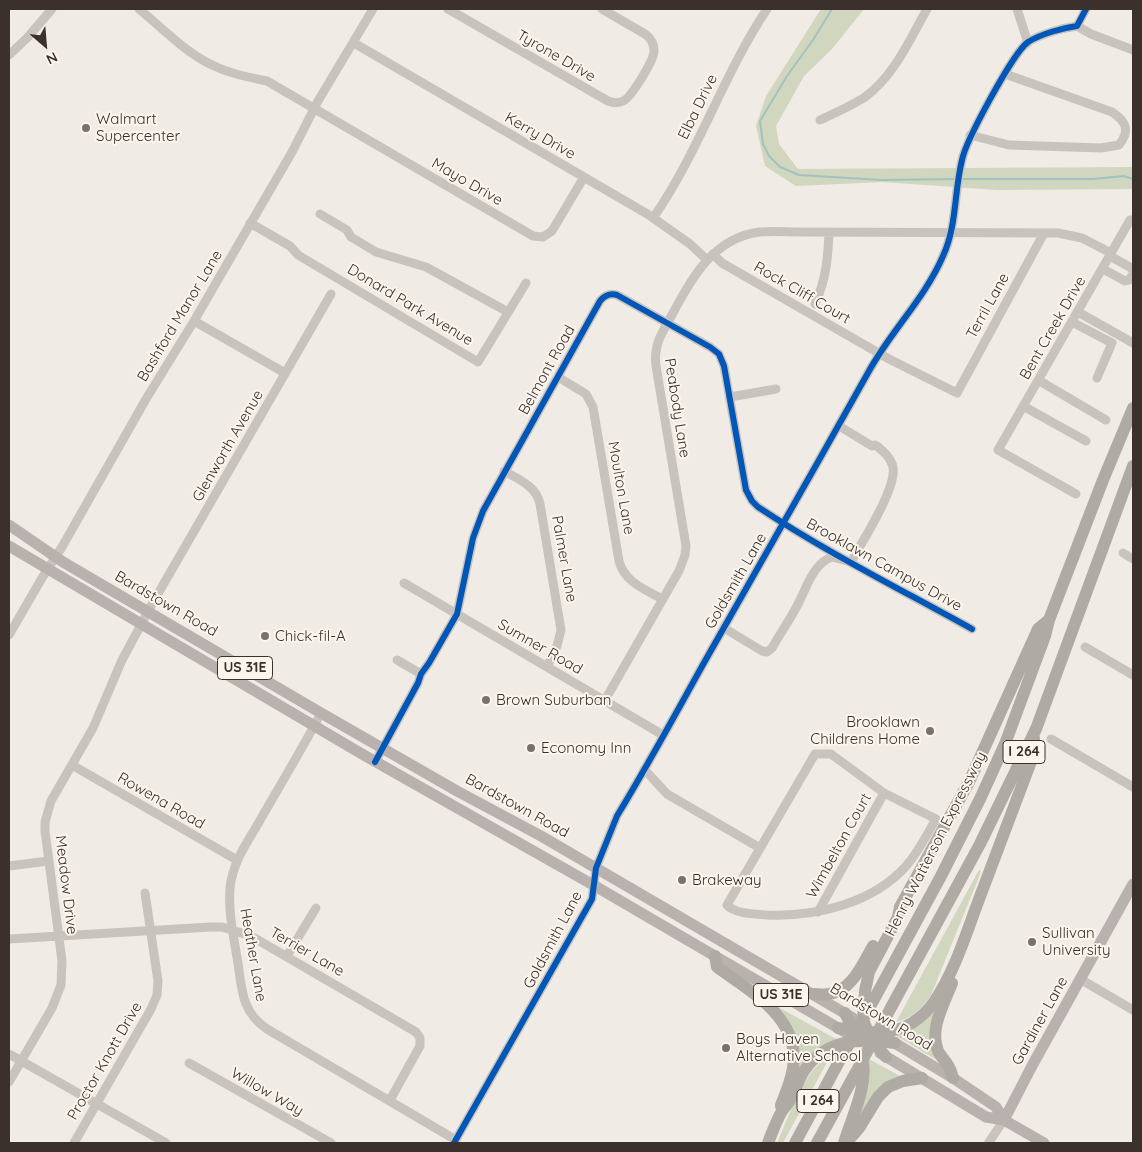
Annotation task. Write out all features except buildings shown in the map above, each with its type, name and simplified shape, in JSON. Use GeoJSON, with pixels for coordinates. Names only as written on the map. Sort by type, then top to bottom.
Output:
{"type":"FeatureCollection","features":[{"type":"Feature","properties":{"kind":"highway","name":"Henry Watterson Expressway"},"geometry":{"type":"LineString","coordinates":[[817,1143],[855,1074],[868,1030],[980,799],[1022,703],[1046,636],[1049,620],[1133,408]]}},
{"type":"Feature","properties":{"kind":"highway","name":"Henry Watterson Expressway"},"geometry":{"type":"LineString","coordinates":[[795,1143],[841,1058],[868,1030],[980,844],[1036,729],[1133,466]]}},
{"type":"Feature","properties":{"kind":"highway"},"geometry":{"type":"LineString","coordinates":[[886,1057],[868,1030],[863,1010],[868,972],[898,917],[900,907],[969,782],[1038,629],[1049,620]]}},
{"type":"Feature","properties":{"kind":"highway"},"geometry":{"type":"LineString","coordinates":[[838,1028],[897,1030],[910,1024],[928,1011],[963,943],[1032,759],[1036,729]]}},
{"type":"Feature","properties":{"kind":"highway"},"geometry":{"type":"LineString","coordinates":[[813,994],[834,993],[847,985],[860,968],[892,913],[900,907]]}},
{"type":"Feature","properties":{"kind":"highway"},"geometry":{"type":"LineString","coordinates":[[953,1078],[950,1067],[939,1053],[935,1034],[937,1023],[964,949],[963,943]]}},
{"type":"Feature","properties":{"kind":"highway"},"geometry":{"type":"LineString","coordinates":[[715,956],[717,967],[772,1008],[787,1030],[793,1052],[794,1067],[782,1110]]}},
{"type":"Feature","properties":{"kind":"highway"},"geometry":{"type":"LineString","coordinates":[[845,1013],[868,1030],[895,1043]]}},
{"type":"Feature","properties":{"kind":"highway"},"geometry":{"type":"LineString","coordinates":[[768,1143],[782,1110],[789,1102],[804,1071],[812,1061],[826,1050],[868,1030]]}},
{"type":"Feature","properties":{"kind":"highway"},"geometry":{"type":"LineString","coordinates":[[845,1143],[862,1085],[868,1030]]}},
{"type":"Feature","properties":{"kind":"highway"},"geometry":{"type":"LineString","coordinates":[[845,1143],[859,1128],[878,1098],[888,1087],[903,1081],[922,1078]]}},
{"type":"Feature","properties":{"kind":"main road","name":"Bardstown Road"},"geometry":{"type":"LineString","coordinates":[[9,525],[56,557],[321,713],[596,868],[845,1013]]}},
{"type":"Feature","properties":{"kind":"main road","name":"Bardstown Road"},"geometry":{"type":"LineString","coordinates":[[9,546],[375,762],[595,886],[838,1028]]}},
{"type":"Feature","properties":{"kind":"main road"},"geometry":{"type":"LineString","coordinates":[[459,809],[470,798]]}},
{"type":"Feature","properties":{"kind":"main road","name":"Gardiner Lane"},"geometry":{"type":"LineString","coordinates":[[1004,1120],[1080,979],[1129,902],[1133,884]]}},
{"type":"Feature","properties":{"kind":"main road","name":"Bardstown Road"},"geometry":{"type":"LineString","coordinates":[[895,1043],[996,1107],[1004,1120]]}},
{"type":"Feature","properties":{"kind":"main road","name":"Bardstown Road"},"geometry":{"type":"LineString","coordinates":[[886,1057],[986,1117],[1004,1120],[1044,1143]]}},
{"type":"Feature","properties":{"kind":"street"},"geometry":{"type":"LineString","coordinates":[[9,55],[27,38],[52,9]]}},
{"type":"Feature","properties":{"kind":"street","name":"Mayo Drive"},"geometry":{"type":"LineString","coordinates":[[139,9],[186,49],[207,62],[236,75],[267,81],[533,236],[543,237],[552,231],[584,177]]}},
{"type":"Feature","properties":{"kind":"street","name":"Bashford Manor Lane"},"geometry":{"type":"LineString","coordinates":[[9,636],[146,399],[194,321],[373,9]]}},
{"type":"Feature","properties":{"kind":"street","name":"Tyrone Drive"},"geometry":{"type":"LineString","coordinates":[[448,9],[608,101],[616,103],[624,101],[630,95],[653,55],[654,46],[651,39],[645,34],[602,9]]}},
{"type":"Feature","properties":{"kind":"street"},"geometry":{"type":"LineString","coordinates":[[820,120],[856,102],[880,84],[899,59],[927,9]]}},
{"type":"Feature","properties":{"kind":"street"},"geometry":{"type":"LineString","coordinates":[[1017,9],[1028,43],[1062,29],[1077,26],[1091,34],[1133,50]]}},
{"type":"Feature","properties":{"kind":"street"},"geometry":{"type":"LineString","coordinates":[[1077,26],[1086,9]]}},
{"type":"Feature","properties":{"kind":"street","name":"Elba Drive"},"geometry":{"type":"LineString","coordinates":[[653,218],[706,125],[733,66],[763,10]]}},
{"type":"Feature","properties":{"kind":"street","name":"Kerry Drive"},"geometry":{"type":"LineString","coordinates":[[354,43],[653,218],[710,257]]}},
{"type":"Feature","properties":{"kind":"street","name":"Goldsmith Lane"},"geometry":{"type":"LineString","coordinates":[[455,1141],[592,899],[596,868],[616,816],[880,353],[935,272],[946,249],[951,232],[960,169],[970,135],[1020,51],[1028,43]]}},
{"type":"Feature","properties":{"kind":"street"},"geometry":{"type":"LineString","coordinates":[[970,135],[1009,145],[1101,148],[1119,145],[1124,139],[1125,126],[1121,118],[1112,112],[1006,74]]}},
{"type":"Feature","properties":{"kind":"street","name":"Donard Park Avenue"},"geometry":{"type":"LineString","coordinates":[[250,223],[478,362],[508,312],[426,267],[376,252],[351,237],[347,230],[320,214]]}},
{"type":"Feature","properties":{"kind":"street","name":"Bent Creek Drive"},"geometry":{"type":"LineString","coordinates":[[1076,494],[998,450],[1132,220]]}},
{"type":"Feature","properties":{"kind":"street","name":"Peabody Lane"},"geometry":{"type":"LineString","coordinates":[[605,700],[683,563],[686,551],[654,357],[656,344],[667,322],[695,273],[710,257],[742,236],[758,232],[1058,233],[1082,238],[1133,269]]}},
{"type":"Feature","properties":{"kind":"street"},"geometry":{"type":"LineString","coordinates":[[815,304],[826,274],[829,232]]}},
{"type":"Feature","properties":{"kind":"street","name":"Terril Lane"},"geometry":{"type":"LineString","coordinates":[[956,394],[1044,233]]}},
{"type":"Feature","properties":{"kind":"street","name":"Rock Cliff Court"},"geometry":{"type":"LineString","coordinates":[[710,257],[956,394]]}},
{"type":"Feature","properties":{"kind":"street"},"geometry":{"type":"LineString","coordinates":[[1102,270],[1128,282],[1133,274]]}},
{"type":"Feature","properties":{"kind":"street"},"geometry":{"type":"LineString","coordinates":[[508,312],[526,283]]}},
{"type":"Feature","properties":{"kind":"street","name":"Glenworth Avenue"},"geometry":{"type":"LineString","coordinates":[[148,611],[331,294]]}},
{"type":"Feature","properties":{"kind":"street","name":"Belmont Road"},"geometry":{"type":"LineString","coordinates":[[375,762],[418,683],[421,674],[457,614],[478,521],[504,471],[600,301],[608,294],[617,294],[719,354],[724,366],[746,490],[758,507],[784,523]]}},
{"type":"Feature","properties":{"kind":"street"},"geometry":{"type":"LineString","coordinates":[[1078,312],[1133,343]]}},
{"type":"Feature","properties":{"kind":"street"},"geometry":{"type":"LineString","coordinates":[[194,321],[285,373]]}},
{"type":"Feature","properties":{"kind":"street"},"geometry":{"type":"LineString","coordinates":[[1072,322],[1112,343],[1097,378]]}},
{"type":"Feature","properties":{"kind":"street","name":"Moulton Lane"},"geometry":{"type":"LineString","coordinates":[[558,376],[586,394],[593,407],[622,571],[633,583],[662,599]]}},
{"type":"Feature","properties":{"kind":"street"},"geometry":{"type":"LineString","coordinates":[[1038,380],[1106,420]]}},
{"type":"Feature","properties":{"kind":"street"},"geometry":{"type":"LineString","coordinates":[[730,397],[776,389]]}},
{"type":"Feature","properties":{"kind":"street"},"geometry":{"type":"LineString","coordinates":[[1024,406],[1086,441]]}},
{"type":"Feature","properties":{"kind":"street"},"geometry":{"type":"LineString","coordinates":[[724,628],[762,651],[768,652],[800,599],[806,584],[824,562],[832,557],[851,562],[886,498],[892,481],[893,468],[888,457],[877,446],[872,446],[839,426]]}},
{"type":"Feature","properties":{"kind":"street","name":"Palmer Lane"},"geometry":{"type":"LineString","coordinates":[[504,471],[533,489],[537,494],[540,504],[561,630],[557,646],[547,667]]}},
{"type":"Feature","properties":{"kind":"street","name":"Brooklawn Campus Drive"},"geometry":{"type":"LineString","coordinates":[[784,523],[822,548],[972,629]]}},
{"type":"Feature","properties":{"kind":"street"},"geometry":{"type":"LineString","coordinates":[[1123,553],[1133,559]]}},
{"type":"Feature","properties":{"kind":"street","name":"Sumner Road"},"geometry":{"type":"LineString","coordinates":[[404,583],[663,735]]}},
{"type":"Feature","properties":{"kind":"street","name":"Meadow Drive"},"geometry":{"type":"LineString","coordinates":[[9,1082],[58,994],[62,971],[45,831],[48,809],[92,728],[122,660],[148,611]]}},
{"type":"Feature","properties":{"kind":"street"},"geometry":{"type":"LineString","coordinates":[[1085,647],[1133,675]]}},
{"type":"Feature","properties":{"kind":"street"},"geometry":{"type":"LineString","coordinates":[[397,660],[421,674]]}},
{"type":"Feature","properties":{"kind":"street","name":"Heather Lane"},"geometry":{"type":"LineString","coordinates":[[321,713],[237,860],[230,889],[233,930],[243,998],[249,1012],[256,1021],[268,1030],[390,1100],[455,1141]]}},
{"type":"Feature","properties":{"kind":"street"},"geometry":{"type":"LineString","coordinates":[[1051,739],[1133,787]]}},
{"type":"Feature","properties":{"kind":"street"},"geometry":{"type":"LineString","coordinates":[[815,754],[831,754],[884,793],[936,819],[902,871],[864,896],[846,904],[818,912],[779,916],[763,915],[731,909],[727,905],[760,848],[815,754]]}},
{"type":"Feature","properties":{"kind":"street","name":"Rowena Road"},"geometry":{"type":"LineString","coordinates":[[72,765],[237,860]]}},
{"type":"Feature","properties":{"kind":"street"},"geometry":{"type":"LineString","coordinates":[[644,769],[667,794],[760,848]]}},
{"type":"Feature","properties":{"kind":"street","name":"Wimbelton Court"},"geometry":{"type":"LineString","coordinates":[[818,912],[884,793]]}},
{"type":"Feature","properties":{"kind":"street"},"geometry":{"type":"LineString","coordinates":[[9,866],[48,861]]}},
{"type":"Feature","properties":{"kind":"street","name":"Proctor Knott Drive"},"geometry":{"type":"LineString","coordinates":[[74,1143],[156,1000],[158,986],[145,893]]}},
{"type":"Feature","properties":{"kind":"street"},"geometry":{"type":"LineString","coordinates":[[287,956],[316,908]]}},
{"type":"Feature","properties":{"kind":"street","name":"Terrier Lane"},"geometry":{"type":"LineString","coordinates":[[9,939],[211,927],[222,927],[251,936],[410,1028],[418,1035],[420,1046],[390,1100]]}},
{"type":"Feature","properties":{"kind":"street"},"geometry":{"type":"LineString","coordinates":[[1080,979],[1133,1010]]}},
{"type":"Feature","properties":{"kind":"street"},"geometry":{"type":"LineString","coordinates":[[9,1054],[166,1143]]}},
{"type":"Feature","properties":{"kind":"street","name":"Willow Way"},"geometry":{"type":"LineString","coordinates":[[189,1063],[331,1143]]}},
{"type":"Feature","properties":{"kind":"street"},"geometry":{"type":"LineString","coordinates":[[989,1142],[1004,1120]]}},
{"type":"Feature","properties":{"kind":"green space"},"geometry":{"type":"Polygon","coordinates":[[[821,9],[864,9],[832,49],[804,76],[776,126],[779,144],[798,169],[1133,167],[1133,189],[997,190],[882,182],[796,186],[765,166],[756,126],[766,96],[821,9]]]}},
{"type":"Feature","properties":{"kind":"green space"},"geometry":{"type":"Polygon","coordinates":[[[979,870],[981,871],[977,882],[931,995],[916,1012],[896,1022],[979,870]]]}},
{"type":"Feature","properties":{"kind":"green space"},"geometry":{"type":"Polygon","coordinates":[[[769,1002],[838,1040],[796,1077],[797,1057],[769,1002]]]}},
{"type":"Feature","properties":{"kind":"green space"},"geometry":{"type":"Polygon","coordinates":[[[935,1010],[934,1024],[940,1062],[895,1035],[935,1010]]]}},
{"type":"Feature","properties":{"kind":"green space"},"geometry":{"type":"Polygon","coordinates":[[[831,1055],[783,1143],[777,1143],[805,1082],[821,1061],[831,1055]]]}},
{"type":"Feature","properties":{"kind":"green space"},"geometry":{"type":"Polygon","coordinates":[[[869,1059],[900,1076],[855,1126],[866,1094],[869,1077],[869,1059]]]}},
{"type":"Feature","properties":{"kind":"waterway"},"geometry":{"type":"LineString","coordinates":[[832,9],[813,40],[787,76],[760,121],[763,144],[769,156],[780,167],[799,175],[882,180],[956,179]]}},
{"type":"Feature","properties":{"kind":"waterway"},"geometry":{"type":"LineString","coordinates":[[960,179],[1093,179],[1124,176],[1133,179]]}},
{"type":"Feature","properties":{"kind":"cycle path"},"geometry":{"type":"LineString","coordinates":[[454,1143],[592,899],[596,868],[617,816],[869,371],[936,271],[948,245],[951,233],[959,172],[965,150],[991,98],[1012,62],[1028,42],[1039,36],[1077,26],[1086,9]]}},
{"type":"Feature","properties":{"kind":"cycle path"},"geometry":{"type":"LineString","coordinates":[[375,762],[418,683],[421,674],[457,614],[473,538],[483,511],[600,301],[610,294],[617,295],[710,347],[719,354],[724,366],[746,490],[758,507],[837,555],[972,629]]}},
{"type":"Feature","properties":{"kind":"place","name":"Walmart Supercenter"},"geometry":{"type":"Point","coordinates":[86,128]}},
{"type":"Feature","properties":{"kind":"place","name":"Chick-fil-A"},"geometry":{"type":"Point","coordinates":[265,636]}},
{"type":"Feature","properties":{"kind":"place","name":"Brown Suburban"},"geometry":{"type":"Point","coordinates":[486,700]}},
{"type":"Feature","properties":{"kind":"place","name":"Brooklawn Childrens Home"},"geometry":{"type":"Point","coordinates":[930,731]}},
{"type":"Feature","properties":{"kind":"place","name":"Economy Inn"},"geometry":{"type":"Point","coordinates":[531,748]}},
{"type":"Feature","properties":{"kind":"place","name":"Brakeway"},"geometry":{"type":"Point","coordinates":[682,880]}},
{"type":"Feature","properties":{"kind":"place","name":"Sullivan University"},"geometry":{"type":"Point","coordinates":[1032,942]}},
{"type":"Feature","properties":{"kind":"place","name":"Boys Haven Alternative School"},"geometry":{"type":"Point","coordinates":[726,1048]}}]}
